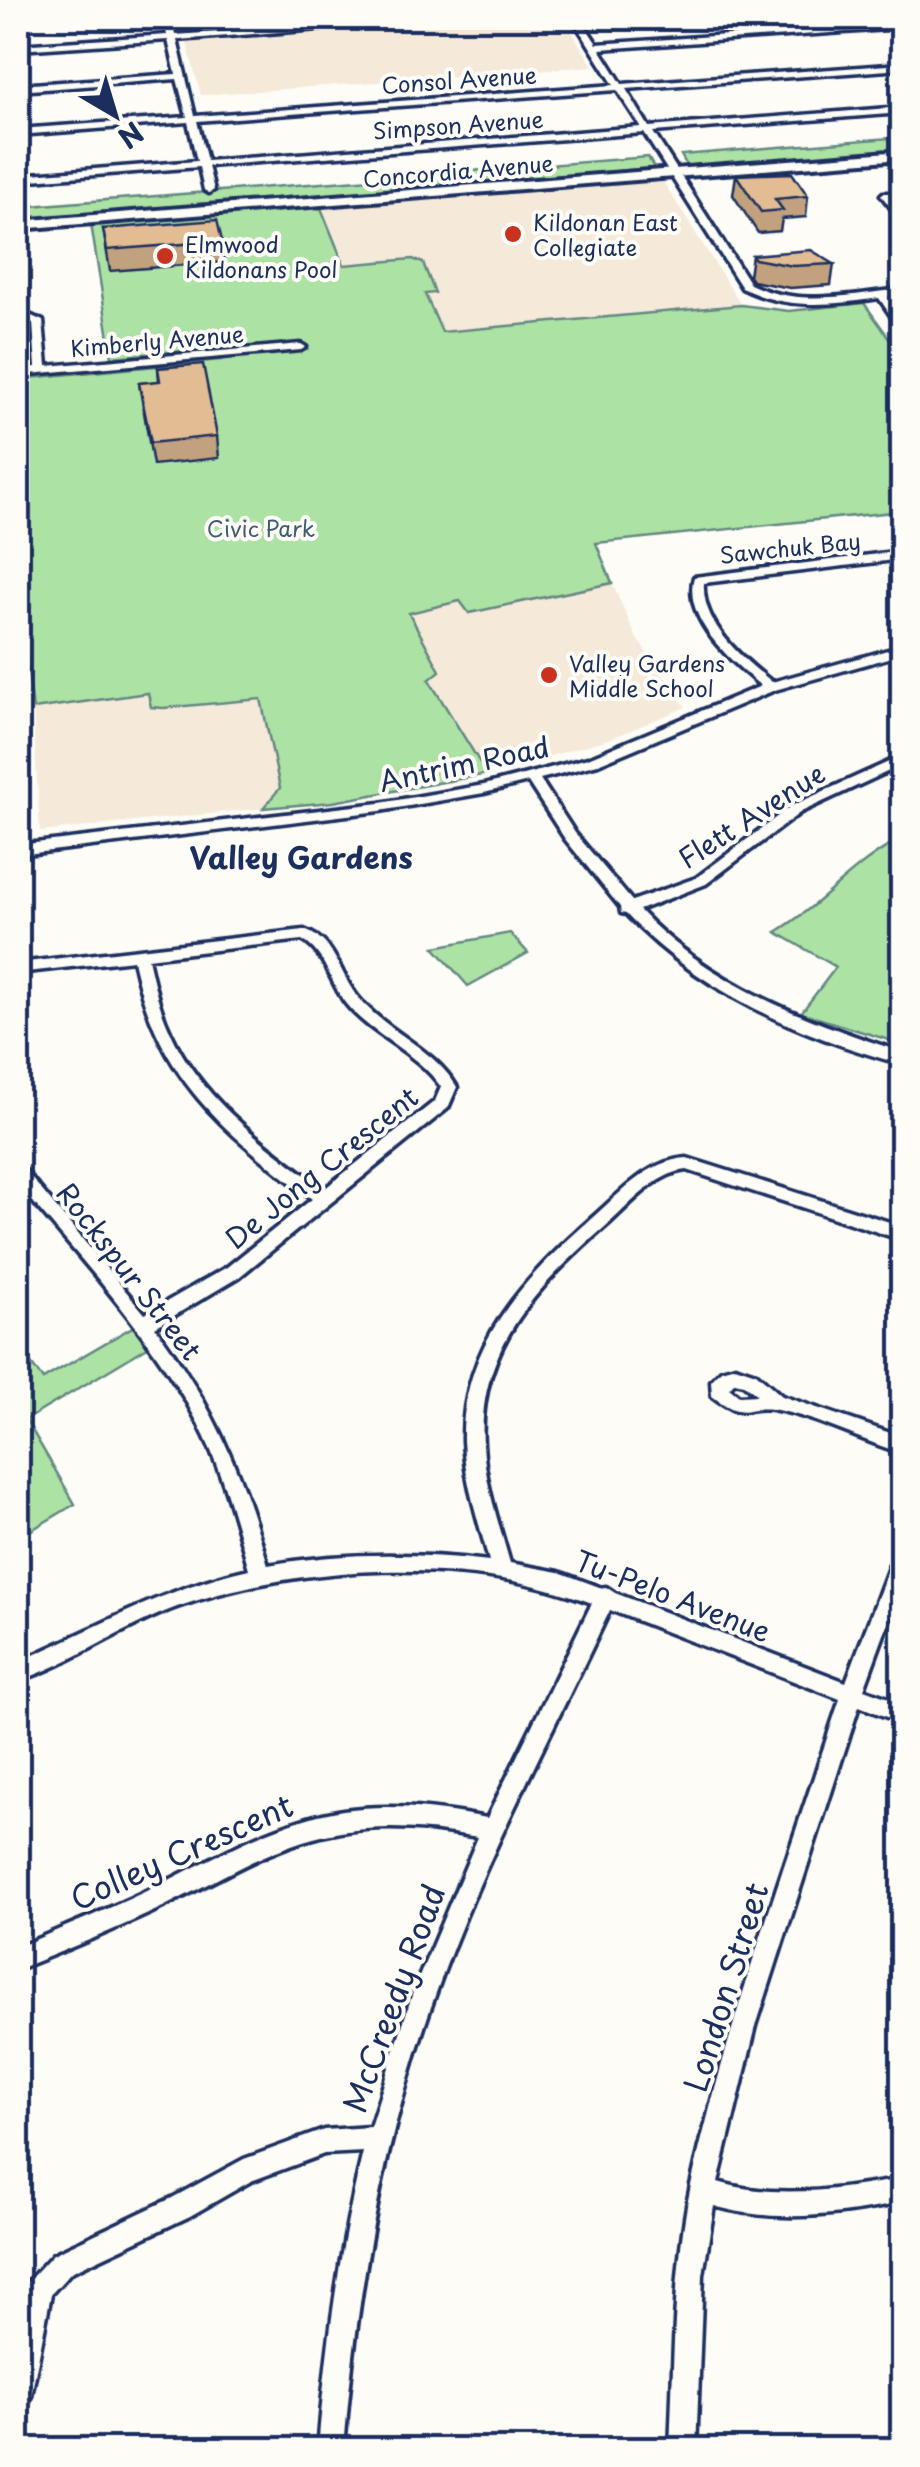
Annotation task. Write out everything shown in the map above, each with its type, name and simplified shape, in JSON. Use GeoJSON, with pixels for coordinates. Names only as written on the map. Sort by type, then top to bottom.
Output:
{"type":"FeatureCollection","features":[{"type":"Feature","properties":{"kind":"main road","name":"Concordia Avenue"},"geometry":{"type":"LineString","coordinates":[[18,225],[902,155]]}},
{"type":"Feature","properties":{"kind":"street"},"geometry":{"type":"LineString","coordinates":[[167,18],[209,190]]}},
{"type":"Feature","properties":{"kind":"street"},"geometry":{"type":"LineString","coordinates":[[18,48],[456,18]]}},
{"type":"Feature","properties":{"kind":"street"},"geometry":{"type":"LineString","coordinates":[[576,18],[746,286],[781,299],[902,292]]}},
{"type":"Feature","properties":{"kind":"street"},"geometry":{"type":"LineString","coordinates":[[594,47],[902,25]]}},
{"type":"Feature","properties":{"kind":"street","name":"Consol Avenue"},"geometry":{"type":"LineString","coordinates":[[18,132],[902,66]]}},
{"type":"Feature","properties":{"kind":"street"},"geometry":{"type":"LineString","coordinates":[[18,88],[180,76]]}},
{"type":"Feature","properties":{"kind":"street","name":"Simpson Avenue"},"geometry":{"type":"LineString","coordinates":[[18,178],[902,110]]}},
{"type":"Feature","properties":{"kind":"street"},"geometry":{"type":"LineString","coordinates":[[886,195],[902,216]]}},
{"type":"Feature","properties":{"kind":"street"},"geometry":{"type":"LineString","coordinates":[[881,294],[902,324]]}},
{"type":"Feature","properties":{"kind":"street"},"geometry":{"type":"LineString","coordinates":[[18,313],[38,321],[42,370]]}},
{"type":"Feature","properties":{"kind":"street","name":"Kimberly Avenue"},"geometry":{"type":"LineString","coordinates":[[18,372],[301,347]]}},
{"type":"Feature","properties":{"kind":"street","name":"Sawchuk Bay"},"geometry":{"type":"LineString","coordinates":[[770,687],[722,644],[696,591],[698,580],[902,555]]}},
{"type":"Feature","properties":{"kind":"street","name":"Antrim Road"},"geometry":{"type":"LineString","coordinates":[[18,850],[398,804],[532,778],[648,741],[770,687],[902,650]]}},
{"type":"Feature","properties":{"kind":"street","name":"Flett Avenue"},"geometry":{"type":"LineString","coordinates":[[626,910],[701,881],[796,810],[902,760]]}},
{"type":"Feature","properties":{"kind":"street"},"geometry":{"type":"LineString","coordinates":[[532,778],[626,910],[670,950],[735,994],[796,1023],[902,1058]]}},
{"type":"Feature","properties":{"kind":"street","name":"De Jong Crescent"},"geometry":{"type":"LineString","coordinates":[[18,968],[292,934],[312,938],[357,1007],[446,1080],[448,1096],[442,1104],[326,1200],[234,1272],[144,1324]]}},
{"type":"Feature","properties":{"kind":"street"},"geometry":{"type":"LineString","coordinates":[[139,953],[152,1018],[177,1063],[226,1120],[326,1200]]}},
{"type":"Feature","properties":{"kind":"street"},"geometry":{"type":"LineString","coordinates":[[501,1569],[473,1442],[475,1397],[490,1347],[525,1293],[650,1177],[673,1165],[687,1164],[902,1233]]}},
{"type":"Feature","properties":{"kind":"street","name":"Rockspur Street"},"geometry":{"type":"LineString","coordinates":[[18,1173],[144,1324],[198,1405],[237,1494],[260,1572]]}},
{"type":"Feature","properties":{"kind":"street"},"geometry":{"type":"LineString","coordinates":[[775,1401],[902,1445]]}},
{"type":"Feature","properties":{"kind":"street","name":"London Street"},"geometry":{"type":"LineString","coordinates":[[682,2450],[690,2276],[702,2190],[744,2026],[852,1694],[902,1559]]}},
{"type":"Feature","properties":{"kind":"street","name":"Tu-Pelo Avenue"},"geometry":{"type":"LineString","coordinates":[[18,1672],[149,1609],[260,1572],[406,1561],[501,1569],[606,1596],[902,1713]]}},
{"type":"Feature","properties":{"kind":"street","name":"McCreedy Road"},"geometry":{"type":"LineString","coordinates":[[331,2450],[346,2298],[378,2139],[448,1930],[492,1829],[606,1596]]}},
{"type":"Feature","properties":{"kind":"street","name":"Colley Crescent"},"geometry":{"type":"LineString","coordinates":[[18,1958],[124,1914],[258,1845],[334,1820],[395,1815],[447,1818],[492,1829]]}},
{"type":"Feature","properties":{"kind":"street"},"geometry":{"type":"LineString","coordinates":[[18,2396],[39,2288],[62,2262],[180,2207],[244,2171],[324,2142],[378,2139]]}},
{"type":"Feature","properties":{"kind":"street"},"geometry":{"type":"LineString","coordinates":[[702,2190],[739,2204],[827,2204],[902,2191]]}},
{"type":"Feature","properties":{"kind":"shaded area"},"geometry":{"type":"Polygon","coordinates":[[[563,18],[593,66],[201,95],[186,40],[563,18]]]}},
{"type":"Feature","properties":{"kind":"shaded area","name":"Kildonan East Collegiate"},"geometry":{"type":"Polygon","coordinates":[[[662,180],[741,305],[441,332],[425,294],[432,292],[413,259],[344,265],[321,208],[662,180]]]}},
{"type":"Feature","properties":{"kind":"shaded area","name":"Valley Gardens Middle School"},"geometry":{"type":"Polygon","coordinates":[[[612,583],[637,639],[686,707],[612,738],[487,774],[429,679],[408,613],[461,601],[470,613],[612,583]]]}},
{"type":"Feature","properties":{"kind":"shaded area"},"geometry":{"type":"Polygon","coordinates":[[[148,692],[163,708],[261,699],[280,788],[263,808],[40,832],[33,709],[148,692]]]}},
{"type":"Feature","properties":{"kind":"green space"},"geometry":{"type":"Polygon","coordinates":[[[902,137],[902,151],[688,168],[681,155],[902,137]]]}},
{"type":"Feature","properties":{"kind":"green space"},"geometry":{"type":"Polygon","coordinates":[[[648,157],[654,168],[18,221],[18,207],[648,157]]]}},
{"type":"Feature","properties":{"kind":"green space","name":"Civic Park"},"geometry":{"type":"Polygon","coordinates":[[[321,208],[344,265],[413,259],[423,263],[435,293],[425,294],[442,332],[741,305],[789,311],[864,303],[902,356],[902,511],[596,543],[612,583],[469,613],[460,601],[409,613],[440,671],[429,680],[487,774],[333,802],[263,808],[280,788],[261,699],[163,708],[151,707],[148,693],[33,709],[24,639],[18,636],[18,379],[221,360],[218,348],[112,357],[91,224],[321,208]]]}},
{"type":"Feature","properties":{"kind":"green space"},"geometry":{"type":"Polygon","coordinates":[[[902,839],[902,1044],[801,1013],[836,967],[776,932],[869,859],[902,839]]]}},
{"type":"Feature","properties":{"kind":"green space"},"geometry":{"type":"Polygon","coordinates":[[[510,933],[528,953],[468,986],[434,947],[510,933]]]}},
{"type":"Feature","properties":{"kind":"green space"},"geometry":{"type":"Polygon","coordinates":[[[136,1325],[151,1345],[26,1420],[75,1504],[18,1538],[18,1347],[43,1379],[136,1325]]]}},
{"type":"Feature","properties":{"kind":"building"},"geometry":{"type":"Polygon","coordinates":[[[792,173],[808,196],[775,199],[783,210],[761,212],[736,175],[792,173]]]}},
{"type":"Feature","properties":{"kind":"building"},"geometry":{"type":"Polygon","coordinates":[[[217,220],[222,241],[107,250],[103,229],[217,220]]]}},
{"type":"Feature","properties":{"kind":"building"},"geometry":{"type":"Polygon","coordinates":[[[811,250],[834,264],[793,266],[755,259],[752,255],[811,250]]]}},
{"type":"Feature","properties":{"kind":"building"},"geometry":{"type":"Polygon","coordinates":[[[203,364],[217,436],[151,443],[139,383],[160,381],[158,368],[203,364]]]}},
{"type":"Feature","properties":{"kind":"place","name":"Kildonan East Collegiate"},"geometry":{"type":"Point","coordinates":[513,234]}},
{"type":"Feature","properties":{"kind":"place","name":"Elmwood Kildonans Pool"},"geometry":{"type":"Point","coordinates":[165,256]}},
{"type":"Feature","properties":{"kind":"place","name":"Valley Gardens Middle School"},"geometry":{"type":"Point","coordinates":[549,675]}},
{"type":"Feature","properties":{"kind":"district","name":"Valley Gardens"},"geometry":{"type":"Point","coordinates":[301,856]}}]}
